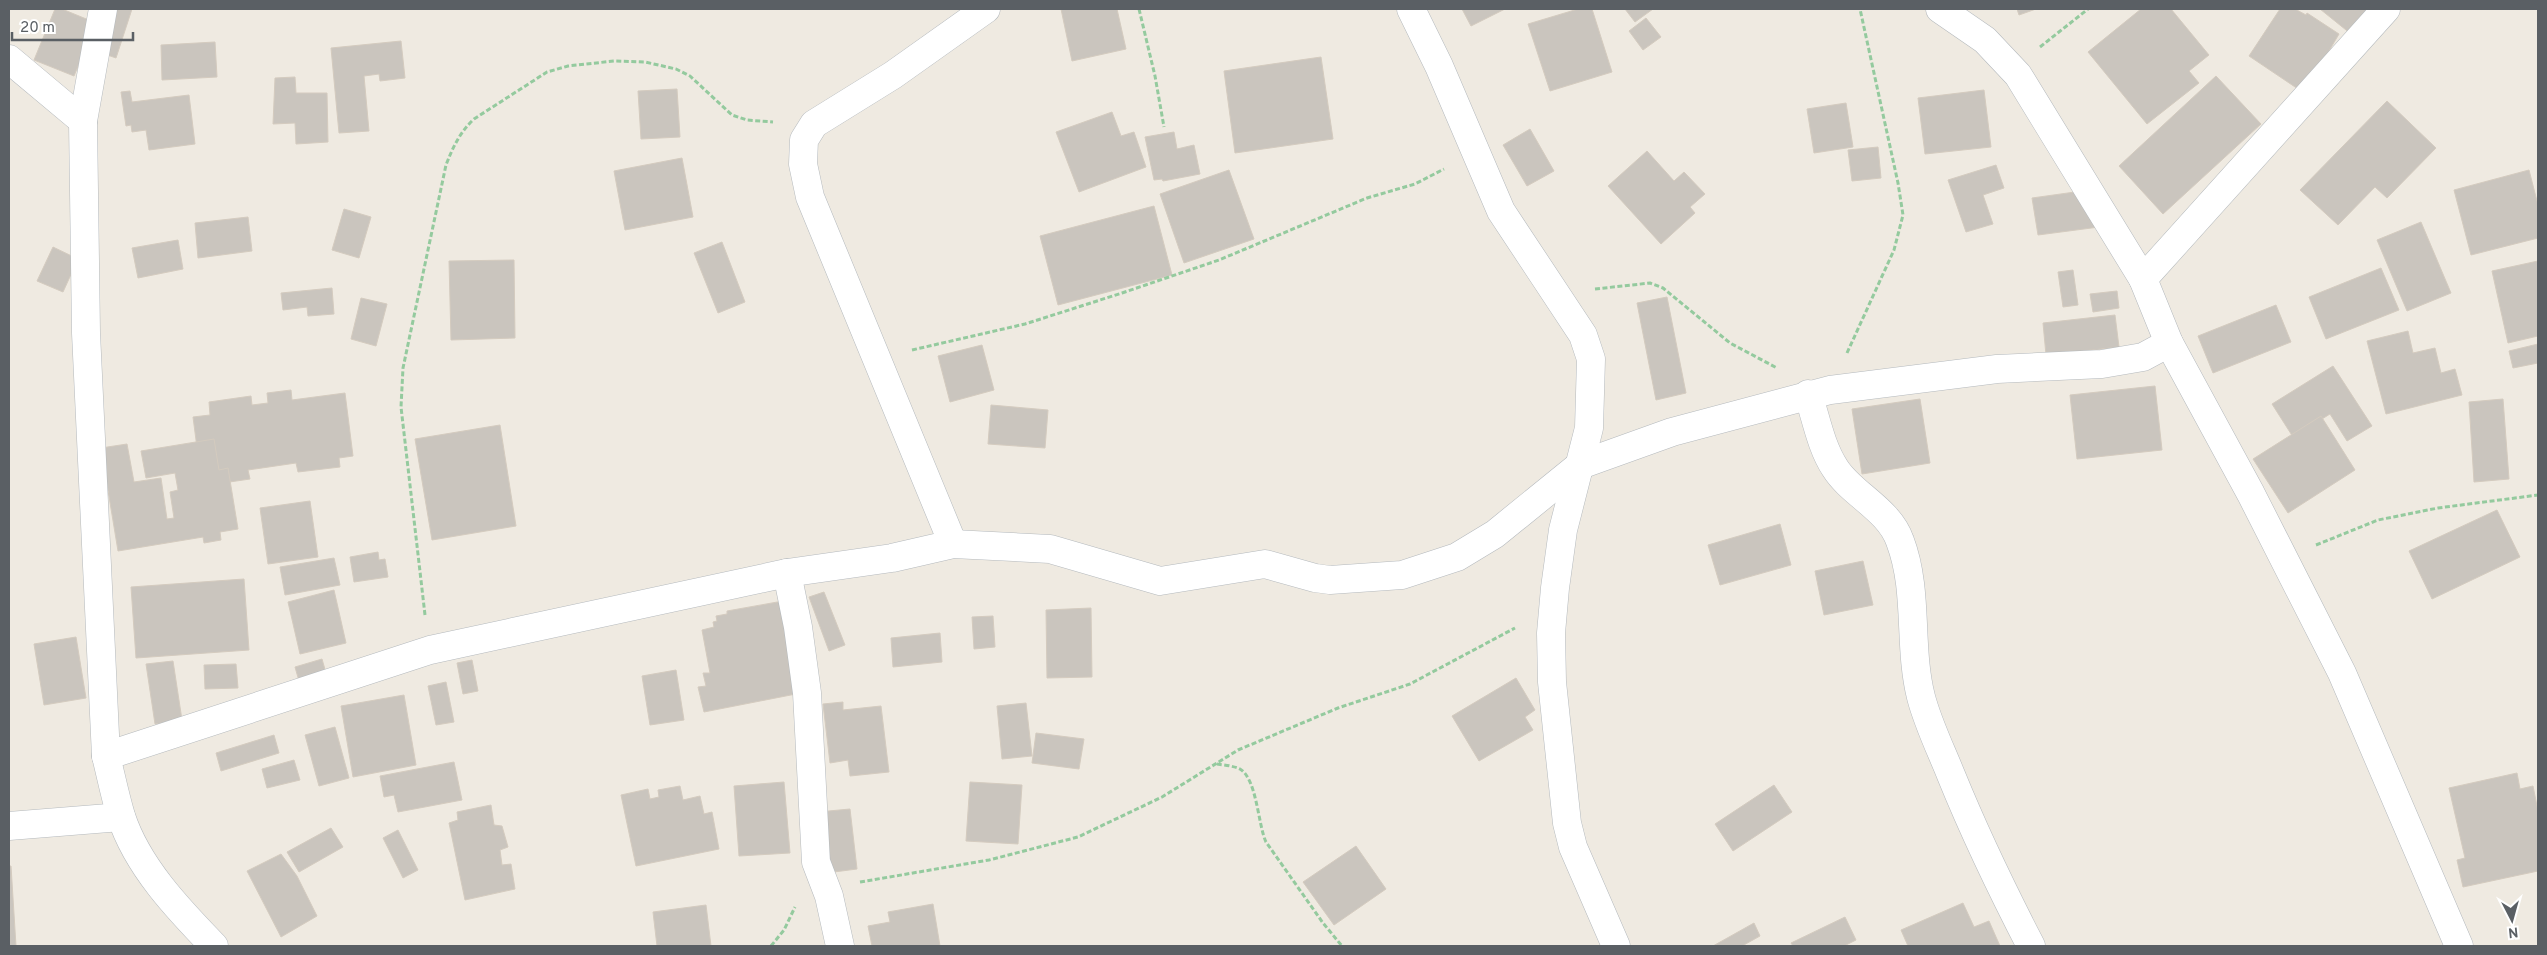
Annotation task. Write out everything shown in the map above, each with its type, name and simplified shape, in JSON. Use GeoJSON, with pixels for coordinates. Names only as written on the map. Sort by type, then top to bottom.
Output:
{"type":"FeatureCollection","features":[{"type":"Feature","properties":{"kind":"street"},"geometry":{"type":"LineString","coordinates":[[103,9],[83,121],[86,333],[106,756],[121,817],[142,860],[178,908],[214,946]]}},
{"type":"Feature","properties":{"kind":"street"},"geometry":{"type":"LineString","coordinates":[[953,544],[810,198],[803,164],[804,140],[814,124],[827,114],[893,75],[986,9]]}},
{"type":"Feature","properties":{"kind":"street"},"geometry":{"type":"LineString","coordinates":[[1411,9],[1439,66],[1501,211],[1583,335],[1591,360],[1589,428],[1564,530],[1554,604],[1552,682],[1567,823],[1572,847],[1616,946]]}},
{"type":"Feature","properties":{"kind":"street"},"geometry":{"type":"LineString","coordinates":[[1940,9],[1985,40],[2018,75],[2143,279],[2169,342],[2285,560],[2342,673],[2459,946]]}},
{"type":"Feature","properties":{"kind":"street"},"geometry":{"type":"LineString","coordinates":[[2143,279],[2386,9]]}},
{"type":"Feature","properties":{"kind":"street"},"geometry":{"type":"LineString","coordinates":[[9,60],[83,121]]}},
{"type":"Feature","properties":{"kind":"street"},"geometry":{"type":"LineString","coordinates":[[106,756],[430,650],[787,573],[892,558],[953,544],[1050,549],[1160,581],[1265,564],[1315,578],[1330,580],[1355,580],[1402,575],[1456,557],[1495,534],[1580,465],[1672,432],[1819,392],[1997,369],[2102,364],[2143,357],[2169,342]]}},
{"type":"Feature","properties":{"kind":"street"},"geometry":{"type":"LineString","coordinates":[[1819,392],[1823,440],[1835,469],[1886,517],[1900,539],[1907,563],[1913,605],[1914,656],[1921,698],[1984,855],[2030,946]]}},
{"type":"Feature","properties":{"kind":"street"},"geometry":{"type":"LineString","coordinates":[[787,573],[798,627],[807,693],[816,862],[826,890],[840,946]]}},
{"type":"Feature","properties":{"kind":"street"},"geometry":{"type":"LineString","coordinates":[[9,826],[121,817]]}},
{"type":"Feature","properties":{"kind":"path"},"geometry":{"type":"LineString","coordinates":[[1139,9],[1155,76],[1164,127]]}},
{"type":"Feature","properties":{"kind":"path"},"geometry":{"type":"LineString","coordinates":[[1555,294],[1634,283],[1650,283],[1663,288],[1730,343],[1819,392],[1894,250],[1903,215],[1898,183],[1860,9]]}},
{"type":"Feature","properties":{"kind":"path"},"geometry":{"type":"LineString","coordinates":[[2018,75],[2041,44],[2088,9]]}},
{"type":"Feature","properties":{"kind":"path"},"geometry":{"type":"LineString","coordinates":[[430,650],[401,407],[403,368],[446,165],[455,142],[464,128],[474,119],[547,72],[593,62],[645,62],[676,69],[690,76],[732,115],[747,120],[782,125],[804,140]]}},
{"type":"Feature","properties":{"kind":"path"},"geometry":{"type":"LineString","coordinates":[[875,358],[1024,324],[1219,260],[1367,198],[1415,184],[1476,153]]}},
{"type":"Feature","properties":{"kind":"path"},"geometry":{"type":"LineString","coordinates":[[2285,560],[2333,537],[2378,520],[2438,508],[2538,496]]}},
{"type":"Feature","properties":{"kind":"path"},"geometry":{"type":"LineString","coordinates":[[826,890],[989,860],[1078,837],[1162,797],[1238,750],[1338,708],[1410,684],[1523,624],[1554,604]]}},
{"type":"Feature","properties":{"kind":"path"},"geometry":{"type":"LineString","coordinates":[[1216,764],[1238,768],[1245,774],[1251,786],[1260,830],[1266,842],[1322,923],[1342,946]]}},
{"type":"Feature","properties":{"kind":"building"},"geometry":{"type":"Polygon","coordinates":[[[55,9],[62,9],[96,23],[74,76],[34,60],[55,9]]]}},
{"type":"Feature","properties":{"kind":"building"},"geometry":{"type":"Polygon","coordinates":[[[114,9],[132,9],[116,58],[99,52],[114,9]]]}},
{"type":"Feature","properties":{"kind":"building"},"geometry":{"type":"Polygon","coordinates":[[[1061,9],[1117,9],[1126,49],[1072,61],[1061,9]]]}},
{"type":"Feature","properties":{"kind":"building"},"geometry":{"type":"Polygon","coordinates":[[[1462,9],[1505,9],[1471,26],[1462,9]]]}},
{"type":"Feature","properties":{"kind":"building"},"geometry":{"type":"Polygon","coordinates":[[[1578,9],[1592,9],[1612,72],[1550,91],[1528,24],[1578,9]]]}},
{"type":"Feature","properties":{"kind":"building"},"geometry":{"type":"Polygon","coordinates":[[[1625,9],[1653,9],[1635,22],[1625,9]]]}},
{"type":"Feature","properties":{"kind":"building"},"geometry":{"type":"Polygon","coordinates":[[[2017,9],[2036,9],[2019,15],[2017,9]]]}},
{"type":"Feature","properties":{"kind":"building"},"geometry":{"type":"Polygon","coordinates":[[[2141,9],[2171,9],[2209,55],[2189,71],[2199,83],[2147,124],[2088,52],[2141,9]]]}},
{"type":"Feature","properties":{"kind":"building"},"geometry":{"type":"Polygon","coordinates":[[[2280,9],[2295,9],[2306,15],[2307,13],[2339,34],[2304,93],[2249,56],[2280,9]]]}},
{"type":"Feature","properties":{"kind":"building"},"geometry":{"type":"Polygon","coordinates":[[[2320,9],[2367,9],[2369,11],[2351,34],[2320,9]]]}},
{"type":"Feature","properties":{"kind":"building"},"geometry":{"type":"Polygon","coordinates":[[[1646,18],[1661,37],[1643,50],[1629,31],[1646,18]]]}},
{"type":"Feature","properties":{"kind":"building"},"geometry":{"type":"Polygon","coordinates":[[[401,41],[405,78],[380,81],[379,74],[364,76],[369,131],[339,133],[331,48],[401,41]]]}},
{"type":"Feature","properties":{"kind":"building"},"geometry":{"type":"Polygon","coordinates":[[[215,42],[217,77],[162,80],[161,45],[215,42]]]}},
{"type":"Feature","properties":{"kind":"building"},"geometry":{"type":"Polygon","coordinates":[[[1321,57],[1333,139],[1235,153],[1224,71],[1321,57]]]}},
{"type":"Feature","properties":{"kind":"building"},"geometry":{"type":"Polygon","coordinates":[[[2216,76],[2261,124],[2163,214],[2119,166],[2216,76]]]}},
{"type":"Feature","properties":{"kind":"building"},"geometry":{"type":"Polygon","coordinates":[[[295,77],[296,93],[327,93],[328,142],[296,144],[295,123],[273,124],[275,78],[295,77]]]}},
{"type":"Feature","properties":{"kind":"building"},"geometry":{"type":"Polygon","coordinates":[[[677,89],[680,137],[641,139],[638,91],[677,89]]]}},
{"type":"Feature","properties":{"kind":"building"},"geometry":{"type":"Polygon","coordinates":[[[1984,90],[1991,147],[1925,154],[1918,98],[1984,90]]]}},
{"type":"Feature","properties":{"kind":"building"},"geometry":{"type":"Polygon","coordinates":[[[130,91],[132,102],[189,95],[195,144],[149,150],[146,130],[132,132],[131,125],[126,126],[121,92],[130,91]]]}},
{"type":"Feature","properties":{"kind":"building"},"geometry":{"type":"Polygon","coordinates":[[[2387,101],[2436,148],[2387,198],[2375,187],[2338,225],[2300,190],[2387,101]]]}},
{"type":"Feature","properties":{"kind":"building"},"geometry":{"type":"Polygon","coordinates":[[[1846,103],[1853,147],[1814,153],[1807,109],[1846,103]]]}},
{"type":"Feature","properties":{"kind":"building"},"geometry":{"type":"Polygon","coordinates":[[[1112,112],[1121,136],[1134,132],[1146,167],[1079,192],[1056,132],[1112,112]]]}},
{"type":"Feature","properties":{"kind":"building"},"geometry":{"type":"Polygon","coordinates":[[[1530,129],[1554,171],[1527,186],[1503,145],[1530,129]]]}},
{"type":"Feature","properties":{"kind":"building"},"geometry":{"type":"Polygon","coordinates":[[[1174,132],[1177,149],[1194,145],[1200,174],[1163,181],[1162,179],[1154,180],[1145,137],[1174,132]]]}},
{"type":"Feature","properties":{"kind":"building"},"geometry":{"type":"Polygon","coordinates":[[[1878,147],[1881,178],[1852,181],[1848,150],[1878,147]]]}},
{"type":"Feature","properties":{"kind":"building"},"geometry":{"type":"Polygon","coordinates":[[[1647,151],[1674,181],[1684,172],[1705,194],[1690,207],[1695,213],[1661,244],[1608,186],[1647,151]]]}},
{"type":"Feature","properties":{"kind":"building"},"geometry":{"type":"Polygon","coordinates":[[[682,158],[693,217],[625,230],[614,171],[682,158]]]}},
{"type":"Feature","properties":{"kind":"building"},"geometry":{"type":"Polygon","coordinates":[[[1996,165],[2004,188],[1983,195],[1993,224],[1966,232],[1948,180],[1996,165]]]}},
{"type":"Feature","properties":{"kind":"building"},"geometry":{"type":"Polygon","coordinates":[[[1229,170],[1254,239],[1184,263],[1160,194],[1229,170]]]}},
{"type":"Feature","properties":{"kind":"building"},"geometry":{"type":"Polygon","coordinates":[[[2529,170],[2538,205],[2538,238],[2471,255],[2454,190],[2529,170]]]}},
{"type":"Feature","properties":{"kind":"building"},"geometry":{"type":"Polygon","coordinates":[[[2082,191],[2099,227],[2038,235],[2032,198],[2082,191]]]}},
{"type":"Feature","properties":{"kind":"building"},"geometry":{"type":"Polygon","coordinates":[[[1154,206],[1172,275],[1058,305],[1040,236],[1154,206]]]}},
{"type":"Feature","properties":{"kind":"building"},"geometry":{"type":"Polygon","coordinates":[[[344,209],[371,217],[359,258],[332,250],[344,209]]]}},
{"type":"Feature","properties":{"kind":"building"},"geometry":{"type":"Polygon","coordinates":[[[248,217],[252,251],[198,258],[195,223],[248,217]]]}},
{"type":"Feature","properties":{"kind":"building"},"geometry":{"type":"Polygon","coordinates":[[[2421,222],[2451,293],[2407,311],[2377,240],[2421,222]]]}},
{"type":"Feature","properties":{"kind":"building"},"geometry":{"type":"Polygon","coordinates":[[[178,240],[183,269],[138,278],[132,248],[178,240]]]}},
{"type":"Feature","properties":{"kind":"building"},"geometry":{"type":"Polygon","coordinates":[[[722,242],[745,302],[718,313],[694,253],[722,242]]]}},
{"type":"Feature","properties":{"kind":"building"},"geometry":{"type":"Polygon","coordinates":[[[53,247],[78,259],[63,292],[37,281],[53,247]]]}},
{"type":"Feature","properties":{"kind":"building"},"geometry":{"type":"Polygon","coordinates":[[[514,260],[515,338],[451,340],[449,261],[514,260]]]}},
{"type":"Feature","properties":{"kind":"building"},"geometry":{"type":"Polygon","coordinates":[[[2538,261],[2538,336],[2508,343],[2492,271],[2538,261]]]}},
{"type":"Feature","properties":{"kind":"building"},"geometry":{"type":"Polygon","coordinates":[[[2381,268],[2399,310],[2326,339],[2309,297],[2381,268]]]}},
{"type":"Feature","properties":{"kind":"building"},"geometry":{"type":"Polygon","coordinates":[[[2073,270],[2078,305],[2063,307],[2058,272],[2073,270]]]}},
{"type":"Feature","properties":{"kind":"building"},"geometry":{"type":"Polygon","coordinates":[[[332,288],[334,314],[308,316],[307,307],[283,310],[281,293],[332,288]]]}},
{"type":"Feature","properties":{"kind":"building"},"geometry":{"type":"Polygon","coordinates":[[[2117,291],[2119,308],[2093,312],[2090,294],[2117,291]]]}},
{"type":"Feature","properties":{"kind":"building"},"geometry":{"type":"Polygon","coordinates":[[[1667,297],[1686,393],[1656,400],[1637,303],[1667,297]]]}},
{"type":"Feature","properties":{"kind":"building"},"geometry":{"type":"Polygon","coordinates":[[[361,298],[387,304],[376,346],[351,339],[361,298]]]}},
{"type":"Feature","properties":{"kind":"building"},"geometry":{"type":"Polygon","coordinates":[[[2276,305],[2291,342],[2213,373],[2198,336],[2276,305]]]}},
{"type":"Feature","properties":{"kind":"building"},"geometry":{"type":"Polygon","coordinates":[[[2115,315],[2119,347],[2046,355],[2043,323],[2115,315]]]}},
{"type":"Feature","properties":{"kind":"building"},"geometry":{"type":"Polygon","coordinates":[[[2408,331],[2413,353],[2435,348],[2441,373],[2455,369],[2462,395],[2386,414],[2367,341],[2408,331]]]}},
{"type":"Feature","properties":{"kind":"building"},"geometry":{"type":"Polygon","coordinates":[[[2538,344],[2538,363],[2513,368],[2509,351],[2538,344]]]}},
{"type":"Feature","properties":{"kind":"building"},"geometry":{"type":"Polygon","coordinates":[[[982,345],[994,390],[950,402],[938,356],[982,345]]]}},
{"type":"Feature","properties":{"kind":"building"},"geometry":{"type":"Polygon","coordinates":[[[2333,366],[2372,426],[2347,441],[2330,414],[2293,437],[2272,404],[2333,366]]]}},
{"type":"Feature","properties":{"kind":"building"},"geometry":{"type":"Polygon","coordinates":[[[2155,386],[2162,450],[2077,459],[2070,395],[2155,386]]]}},
{"type":"Feature","properties":{"kind":"building"},"geometry":{"type":"Polygon","coordinates":[[[291,390],[292,400],[345,393],[353,456],[339,458],[340,467],[298,472],[296,463],[248,470],[250,479],[202,486],[193,417],[210,415],[209,402],[251,396],[252,405],[268,403],[267,393],[291,390]]]}},
{"type":"Feature","properties":{"kind":"building"},"geometry":{"type":"Polygon","coordinates":[[[1920,399],[1930,463],[1862,474],[1852,409],[1920,399]]]}},
{"type":"Feature","properties":{"kind":"building"},"geometry":{"type":"Polygon","coordinates":[[[2503,399],[2509,479],[2474,482],[2469,402],[2503,399]]]}},
{"type":"Feature","properties":{"kind":"building"},"geometry":{"type":"Polygon","coordinates":[[[991,405],[1048,410],[1045,448],[988,444],[991,405]]]}},
{"type":"Feature","properties":{"kind":"building"},"geometry":{"type":"Polygon","coordinates":[[[2321,416],[2355,470],[2288,513],[2253,459],[2321,416]]]}},
{"type":"Feature","properties":{"kind":"building"},"geometry":{"type":"Polygon","coordinates":[[[500,425],[516,526],[432,540],[415,439],[500,425]]]}},
{"type":"Feature","properties":{"kind":"building"},"geometry":{"type":"Polygon","coordinates":[[[214,439],[219,470],[228,468],[238,529],[220,532],[221,540],[204,543],[203,537],[118,551],[101,448],[127,444],[134,482],[161,478],[167,519],[174,518],[170,492],[178,490],[175,473],[146,478],[141,451],[214,439]]]}},
{"type":"Feature","properties":{"kind":"building"},"geometry":{"type":"Polygon","coordinates":[[[310,501],[318,557],[268,564],[260,508],[310,501]]]}},
{"type":"Feature","properties":{"kind":"building"},"geometry":{"type":"Polygon","coordinates":[[[2497,510],[2520,557],[2432,599],[2409,551],[2497,510]]]}},
{"type":"Feature","properties":{"kind":"building"},"geometry":{"type":"Polygon","coordinates":[[[1780,524],[1791,565],[1720,585],[1708,545],[1780,524]]]}},
{"type":"Feature","properties":{"kind":"building"},"geometry":{"type":"Polygon","coordinates":[[[378,552],[379,560],[385,559],[388,577],[354,582],[350,557],[378,552]]]}},
{"type":"Feature","properties":{"kind":"building"},"geometry":{"type":"Polygon","coordinates":[[[334,558],[340,585],[285,595],[280,567],[334,558]]]}},
{"type":"Feature","properties":{"kind":"building"},"geometry":{"type":"Polygon","coordinates":[[[1863,561],[1873,605],[1824,615],[1815,571],[1863,561]]]}},
{"type":"Feature","properties":{"kind":"building"},"geometry":{"type":"Polygon","coordinates":[[[244,579],[249,650],[136,658],[131,587],[244,579]]]}},
{"type":"Feature","properties":{"kind":"building"},"geometry":{"type":"Polygon","coordinates":[[[334,590],[346,643],[300,654],[288,602],[334,590]]]}},
{"type":"Feature","properties":{"kind":"building"},"geometry":{"type":"Polygon","coordinates":[[[824,592],[845,645],[829,651],[809,597],[824,592]]]}},
{"type":"Feature","properties":{"kind":"building"},"geometry":{"type":"Polygon","coordinates":[[[783,601],[801,693],[704,712],[698,687],[706,686],[703,673],[710,673],[702,630],[714,627],[713,622],[717,621],[716,616],[727,614],[727,611],[783,601]]]}},
{"type":"Feature","properties":{"kind":"building"},"geometry":{"type":"Polygon","coordinates":[[[1091,608],[1092,677],[1047,678],[1046,610],[1091,608]]]}},
{"type":"Feature","properties":{"kind":"building"},"geometry":{"type":"Polygon","coordinates":[[[993,616],[995,647],[974,649],[972,617],[993,616]]]}},
{"type":"Feature","properties":{"kind":"building"},"geometry":{"type":"Polygon","coordinates":[[[940,633],[942,662],[893,667],[891,638],[940,633]]]}},
{"type":"Feature","properties":{"kind":"building"},"geometry":{"type":"Polygon","coordinates":[[[76,637],[86,698],[44,705],[34,644],[76,637]]]}},
{"type":"Feature","properties":{"kind":"building"},"geometry":{"type":"Polygon","coordinates":[[[322,659],[328,680],[301,688],[295,667],[322,659]]]}},
{"type":"Feature","properties":{"kind":"building"},"geometry":{"type":"Polygon","coordinates":[[[472,660],[478,691],[463,694],[457,663],[472,660]]]}},
{"type":"Feature","properties":{"kind":"building"},"geometry":{"type":"Polygon","coordinates":[[[173,661],[182,720],[155,724],[146,664],[173,661]]]}},
{"type":"Feature","properties":{"kind":"building"},"geometry":{"type":"Polygon","coordinates":[[[236,664],[238,688],[205,689],[204,665],[236,664]]]}},
{"type":"Feature","properties":{"kind":"building"},"geometry":{"type":"Polygon","coordinates":[[[676,670],[684,720],[650,725],[642,676],[676,670]]]}},
{"type":"Feature","properties":{"kind":"building"},"geometry":{"type":"Polygon","coordinates":[[[1516,678],[1535,710],[1525,717],[1533,730],[1479,761],[1452,716],[1516,678]]]}},
{"type":"Feature","properties":{"kind":"building"},"geometry":{"type":"Polygon","coordinates":[[[446,682],[454,722],[436,725],[428,686],[446,682]]]}},
{"type":"Feature","properties":{"kind":"building"},"geometry":{"type":"Polygon","coordinates":[[[404,695],[416,765],[353,777],[341,706],[404,695]]]}},
{"type":"Feature","properties":{"kind":"building"},"geometry":{"type":"Polygon","coordinates":[[[843,702],[843,710],[881,706],[889,772],[850,776],[848,760],[830,763],[823,704],[843,702]]]}},
{"type":"Feature","properties":{"kind":"building"},"geometry":{"type":"Polygon","coordinates":[[[1026,703],[1032,756],[1002,759],[997,706],[1026,703]]]}},
{"type":"Feature","properties":{"kind":"building"},"geometry":{"type":"Polygon","coordinates":[[[335,727],[349,778],[319,786],[305,735],[335,727]]]}},
{"type":"Feature","properties":{"kind":"building"},"geometry":{"type":"Polygon","coordinates":[[[1036,733],[1084,739],[1079,769],[1032,763],[1036,733]]]}},
{"type":"Feature","properties":{"kind":"building"},"geometry":{"type":"Polygon","coordinates":[[[274,735],[279,753],[221,771],[216,753],[274,735]]]}},
{"type":"Feature","properties":{"kind":"building"},"geometry":{"type":"Polygon","coordinates":[[[294,760],[300,780],[267,788],[262,769],[294,760]]]}},
{"type":"Feature","properties":{"kind":"building"},"geometry":{"type":"Polygon","coordinates":[[[454,762],[462,800],[398,812],[394,795],[384,797],[380,776],[454,762]]]}},
{"type":"Feature","properties":{"kind":"building"},"geometry":{"type":"Polygon","coordinates":[[[2517,773],[2520,789],[2533,786],[2538,811],[2538,871],[2463,887],[2457,860],[2465,858],[2449,788],[2517,773]]]}},
{"type":"Feature","properties":{"kind":"building"},"geometry":{"type":"Polygon","coordinates":[[[784,782],[790,853],[739,856],[734,786],[784,782]]]}},
{"type":"Feature","properties":{"kind":"building"},"geometry":{"type":"Polygon","coordinates":[[[970,782],[1022,785],[1018,844],[966,841],[970,782]]]}},
{"type":"Feature","properties":{"kind":"building"},"geometry":{"type":"Polygon","coordinates":[[[1774,785],[1792,812],[1733,851],[1715,824],[1774,785]]]}},
{"type":"Feature","properties":{"kind":"building"},"geometry":{"type":"Polygon","coordinates":[[[680,786],[683,800],[700,796],[704,814],[712,812],[719,849],[636,866],[621,795],[648,789],[650,799],[659,797],[658,790],[680,786]]]}},
{"type":"Feature","properties":{"kind":"building"},"geometry":{"type":"Polygon","coordinates":[[[491,805],[494,825],[502,826],[508,847],[500,850],[502,865],[511,864],[515,889],[465,900],[449,823],[458,820],[457,812],[491,805]]]}},
{"type":"Feature","properties":{"kind":"building"},"geometry":{"type":"Polygon","coordinates":[[[850,809],[857,869],[826,873],[818,812],[850,809]]]}},
{"type":"Feature","properties":{"kind":"building"},"geometry":{"type":"Polygon","coordinates":[[[331,828],[343,847],[299,872],[287,852],[331,828]]]}},
{"type":"Feature","properties":{"kind":"building"},"geometry":{"type":"Polygon","coordinates":[[[398,830],[418,870],[403,878],[383,838],[398,830]]]}},
{"type":"Feature","properties":{"kind":"building"},"geometry":{"type":"Polygon","coordinates":[[[1356,846],[1386,889],[1334,925],[1303,882],[1356,846]]]}},
{"type":"Feature","properties":{"kind":"building"},"geometry":{"type":"Polygon","coordinates":[[[281,854],[297,876],[317,916],[281,937],[247,871],[281,854]]]}},
{"type":"Feature","properties":{"kind":"building"},"geometry":{"type":"Polygon","coordinates":[[[9,866],[11,866],[16,946],[9,946],[9,866]]]}},
{"type":"Feature","properties":{"kind":"building"},"geometry":{"type":"Polygon","coordinates":[[[1963,903],[1974,927],[1989,921],[2000,946],[1908,946],[1901,930],[1963,903]]]}},
{"type":"Feature","properties":{"kind":"building"},"geometry":{"type":"Polygon","coordinates":[[[933,904],[940,946],[872,946],[868,926],[890,922],[888,912],[933,904]]]}},
{"type":"Feature","properties":{"kind":"building"},"geometry":{"type":"Polygon","coordinates":[[[706,905],[711,946],[657,946],[653,912],[706,905]]]}},
{"type":"Feature","properties":{"kind":"building"},"geometry":{"type":"Polygon","coordinates":[[[1845,917],[1856,940],[1844,946],[1793,946],[1791,943],[1845,917]]]}},
{"type":"Feature","properties":{"kind":"building"},"geometry":{"type":"Polygon","coordinates":[[[1754,923],[1760,936],[1742,946],[1713,946],[1754,923]]]}}]}
